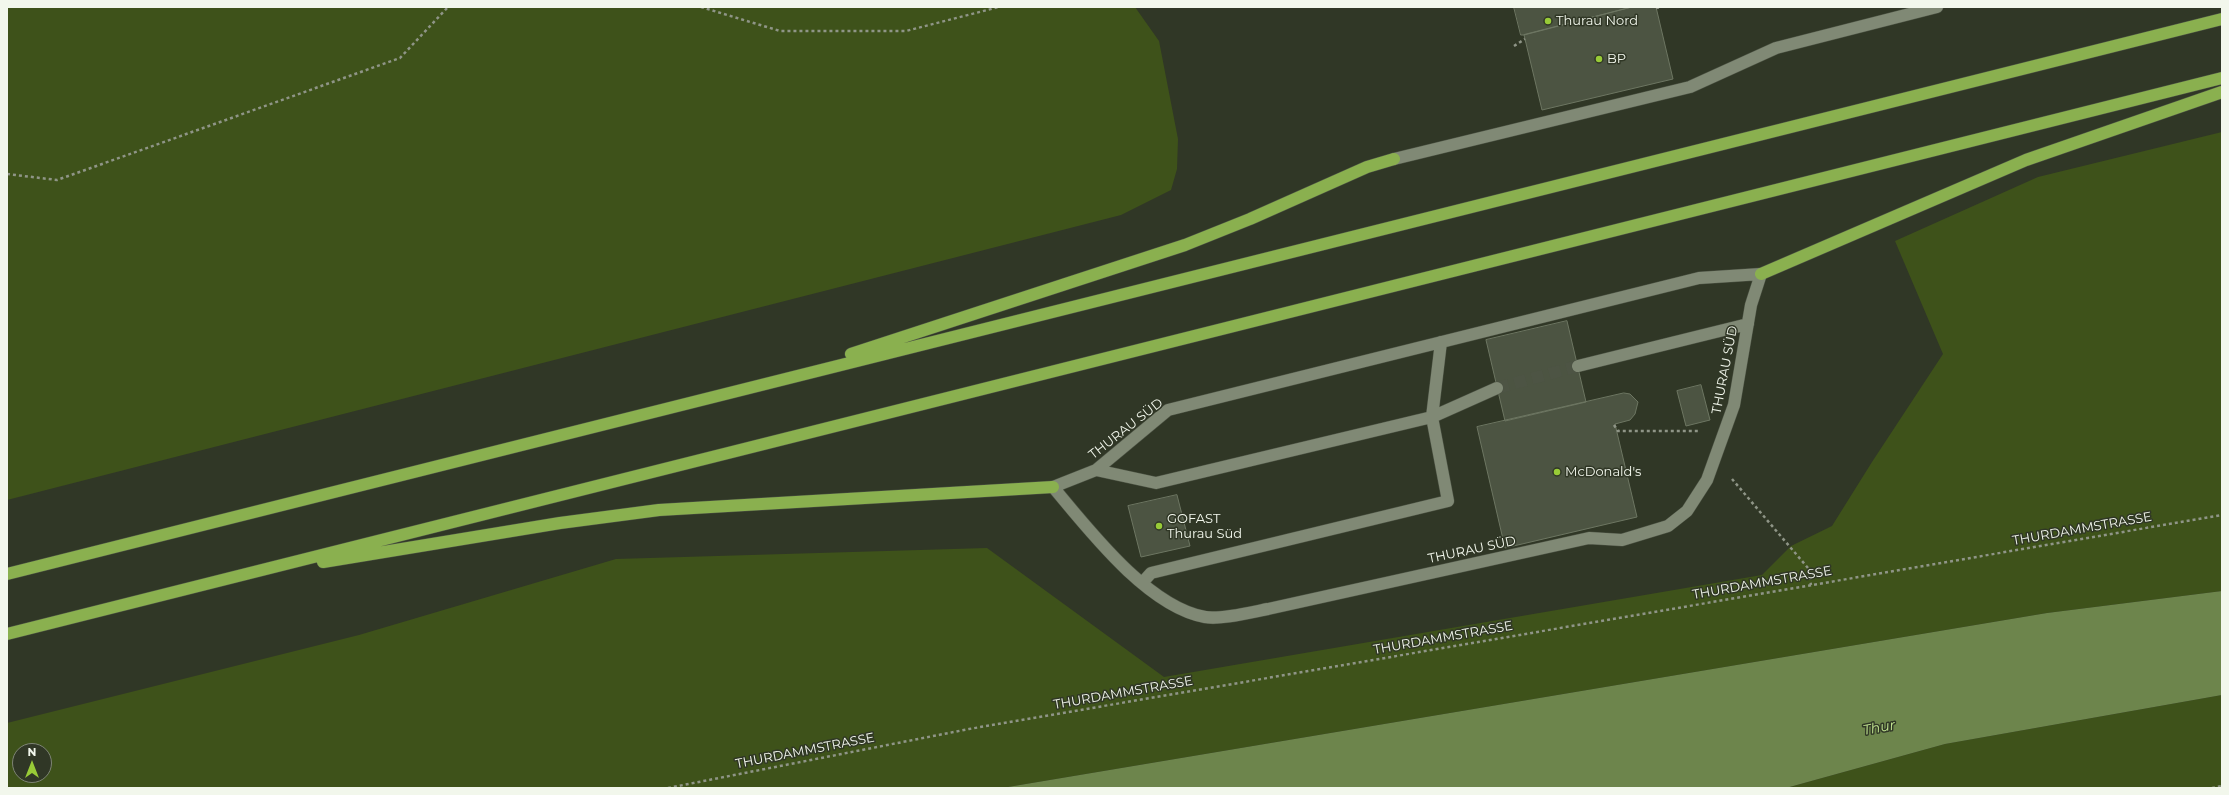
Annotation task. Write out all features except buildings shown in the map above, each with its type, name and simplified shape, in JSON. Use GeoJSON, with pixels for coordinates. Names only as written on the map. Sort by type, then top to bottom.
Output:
{"type":"FeatureCollection","features":[{"type":"Feature","properties":{"kind":"highway"},"geometry":{"type":"LineString","coordinates":[[7,574],[753,386],[1702,151],[2222,19]]}},
{"type":"Feature","properties":{"kind":"highway"},"geometry":{"type":"LineString","coordinates":[[7,634],[2222,78]]}},
{"type":"Feature","properties":{"kind":"highway"},"geometry":{"type":"LineString","coordinates":[[1761,274],[2026,160],[2222,92]]}},
{"type":"Feature","properties":{"kind":"highway"},"geometry":{"type":"LineString","coordinates":[[753,386],[1185,244],[1250,219],[1367,167],[1394,159]]}},
{"type":"Feature","properties":{"kind":"highway"},"geometry":{"type":"LineString","coordinates":[[239,575],[560,523],[659,510],[1053,487]]}},
{"type":"Feature","properties":{"kind":"lane"},"geometry":{"type":"LineString","coordinates":[[1394,159],[1690,87],[1776,48],[1937,7]]}},
{"type":"Feature","properties":{"kind":"lane","name":"THURAU SÜD"},"geometry":{"type":"LineString","coordinates":[[1761,274],[1751,305],[1748,324],[1734,405],[1720,449],[1707,480],[1688,511],[1668,526],[1622,540],[1589,538],[1238,614],[1206,618],[1184,610],[1158,596],[1142,583],[1106,550],[1053,487],[1096,470],[1168,410],[1700,278],[1761,274]]}},
{"type":"Feature","properties":{"kind":"lane"},"geometry":{"type":"LineString","coordinates":[[1578,366],[1748,324]]}},
{"type":"Feature","properties":{"kind":"lane"},"geometry":{"type":"LineString","coordinates":[[1142,583],[1151,573],[1448,501],[1432,417],[1441,342]]}},
{"type":"Feature","properties":{"kind":"lane"},"geometry":{"type":"LineString","coordinates":[[1096,470],[1156,484],[1432,417],[1497,388]]}},
{"type":"Feature","properties":{"kind":"path"},"geometry":{"type":"LineString","coordinates":[[7,174],[58,180],[400,58],[448,7]]}},
{"type":"Feature","properties":{"kind":"path"},"geometry":{"type":"LineString","coordinates":[[701,7],[780,31],[906,31],[999,7]]}},
{"type":"Feature","properties":{"kind":"path"},"geometry":{"type":"LineString","coordinates":[[1656,8],[1661,7]]}},
{"type":"Feature","properties":{"kind":"path"},"geometry":{"type":"LineString","coordinates":[[1514,46],[1525,39]]}},
{"type":"Feature","properties":{"kind":"path","name":"THURDAMMSTRASSE"},"geometry":{"type":"LineString","coordinates":[[668,788],[969,729],[2222,515]]}},
{"type":"Feature","properties":{"kind":"path"},"geometry":{"type":"LineString","coordinates":[[2212,788],[2222,786]]}},
{"type":"Feature","properties":{"kind":"shaded area"},"geometry":{"type":"Polygon","coordinates":[[[7,7],[1135,7],[1159,41],[1178,139],[1177,169],[1171,190],[1121,215],[7,500],[7,7]]]}},
{"type":"Feature","properties":{"kind":"shaded area"},"geometry":{"type":"Polygon","coordinates":[[[2222,132],[2222,591],[2047,613],[1002,788],[7,788],[7,723],[359,635],[616,559],[987,548],[1164,677],[1762,575],[1791,546],[1832,526],[1943,354],[1895,241],[2038,177],[2222,132]]]}},
{"type":"Feature","properties":{"kind":"shaded area"},"geometry":{"type":"Polygon","coordinates":[[[2222,695],[2222,788],[1786,788],[1945,744],[2222,695]]]}},
{"type":"Feature","properties":{"kind":"water","name":"Thur"},"geometry":{"type":"Polygon","coordinates":[[[2222,591],[2222,695],[1945,744],[1786,788],[1002,788],[2047,613],[2222,591]]]}},
{"type":"Feature","properties":{"kind":"tunnel"},"geometry":{"type":"LineString","coordinates":[[1497,388],[1578,366]]}},
{"type":"Feature","properties":{"kind":"place","name":"Thurau Nord"},"geometry":{"type":"Point","coordinates":[1548,21]}},
{"type":"Feature","properties":{"kind":"place","name":"BP"},"geometry":{"type":"Point","coordinates":[1599,59]}},
{"type":"Feature","properties":{"kind":"place","name":"McDonald's"},"geometry":{"type":"Point","coordinates":[1557,472]}},
{"type":"Feature","properties":{"kind":"place","name":"GOFAST Thurau Süd"},"geometry":{"type":"Point","coordinates":[1159,526]}}]}
